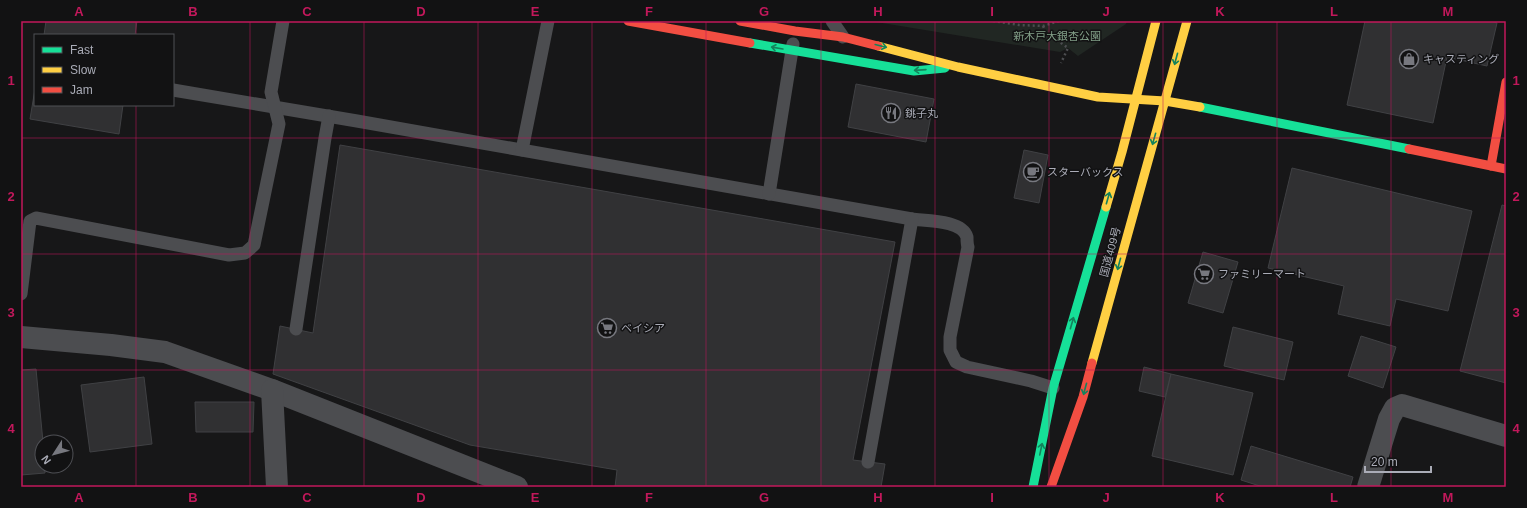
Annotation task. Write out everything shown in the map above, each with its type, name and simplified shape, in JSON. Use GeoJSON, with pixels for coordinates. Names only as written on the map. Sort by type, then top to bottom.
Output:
{"type":"FeatureCollection","features":[{"type":"Feature","properties":{"kind":"main road"},"geometry":{"type":"LineString","coordinates":[[628,21],[792,51],[914,71],[958,67]]}},
{"type":"Feature","properties":{"kind":"main road"},"geometry":{"type":"LineString","coordinates":[[740,21],[795,31],[844,37],[958,67],[1098,97],[1165,101],[1506,170]]}},
{"type":"Feature","properties":{"kind":"main road","name":"国道409号"},"geometry":{"type":"LineString","coordinates":[[1033,487],[1054,388],[1122,152],[1156,21]]}},
{"type":"Feature","properties":{"kind":"main road","name":"国道409号"},"geometry":{"type":"LineString","coordinates":[[1051,487],[1083,397],[1186,21]]}},
{"type":"Feature","properties":{"kind":"main road"},"geometry":{"type":"LineString","coordinates":[[1491,166],[1506,82]]}},
{"type":"Feature","properties":{"kind":"street"},"geometry":{"type":"LineString","coordinates":[[21,337],[111,345],[165,352],[272,390],[509,486]]}},
{"type":"Feature","properties":{"kind":"street"},"geometry":{"type":"LineString","coordinates":[[272,390],[277,487]]}},
{"type":"Feature","properties":{"kind":"street"},"geometry":{"type":"LineString","coordinates":[[1368,487],[1389,419],[1395,408],[1402,405],[1506,436]]}},
{"type":"Feature","properties":{"kind":"lane"},"geometry":{"type":"LineString","coordinates":[[21,294],[30,221],[36,218],[229,255],[245,253],[254,245],[260,223],[279,124],[272,92],[283,21]]}},
{"type":"Feature","properties":{"kind":"lane"},"geometry":{"type":"LineString","coordinates":[[522,150],[548,21]]}},
{"type":"Feature","properties":{"kind":"lane"},"geometry":{"type":"LineString","coordinates":[[832,21],[844,37]]}},
{"type":"Feature","properties":{"kind":"lane"},"geometry":{"type":"LineString","coordinates":[[769,194],[795,31]]}},
{"type":"Feature","properties":{"kind":"lane"},"geometry":{"type":"LineString","coordinates":[[174,90],[330,116],[912,219],[946,223],[959,227],[966,236],[968,247],[950,337],[950,350],[956,362],[967,367],[1054,388]]}},
{"type":"Feature","properties":{"kind":"lane"},"geometry":{"type":"LineString","coordinates":[[296,329],[324,138],[330,116]]}},
{"type":"Feature","properties":{"kind":"lane"},"geometry":{"type":"LineString","coordinates":[[868,462],[912,219]]}},
{"type":"Feature","properties":{"kind":"path"},"geometry":{"type":"LineString","coordinates":[[993,21],[1019,25],[1043,26],[1058,21]]}},
{"type":"Feature","properties":{"kind":"path"},"geometry":{"type":"LineString","coordinates":[[1043,26],[1046,32],[1068,48],[1061,63]]}},
{"type":"Feature","properties":{"kind":"green space","name":"新木戸大銀杏公園"},"geometry":{"type":"Polygon","coordinates":[[[870,21],[1127,21],[1126,24],[1078,56],[1068,48],[1060,52],[870,21]]]}},
{"type":"Feature","properties":{"kind":"building"},"geometry":{"type":"Polygon","coordinates":[[[46,21],[137,21],[135,34],[44,34],[46,21]]]}},
{"type":"Feature","properties":{"kind":"building"},"geometry":{"type":"Polygon","coordinates":[[[1365,21],[1490,21],[1497,23],[1487,66],[1447,57],[1433,123],[1347,105],[1365,21]]]}},
{"type":"Feature","properties":{"kind":"building"},"geometry":{"type":"Polygon","coordinates":[[[856,84],[934,99],[926,142],[848,127],[856,84]]]}},
{"type":"Feature","properties":{"kind":"building"},"geometry":{"type":"Polygon","coordinates":[[[34,95],[34,106],[123,106],[119,134],[30,119],[34,95]]]}},
{"type":"Feature","properties":{"kind":"building"},"geometry":{"type":"Polygon","coordinates":[[[340,145],[895,242],[853,460],[885,464],[881,487],[615,487],[617,470],[470,445],[273,374],[280,326],[313,333],[340,145]]]}},
{"type":"Feature","properties":{"kind":"building"},"geometry":{"type":"Polygon","coordinates":[[[1024,150],[1048,155],[1039,203],[1014,198],[1024,150]]]}},
{"type":"Feature","properties":{"kind":"building"},"geometry":{"type":"Polygon","coordinates":[[[1292,168],[1472,211],[1448,311],[1396,299],[1390,326],[1338,314],[1344,286],[1268,268],[1292,168]]]}},
{"type":"Feature","properties":{"kind":"building"},"geometry":{"type":"Polygon","coordinates":[[[1502,205],[1506,206],[1506,383],[1460,371],[1502,205]]]}},
{"type":"Feature","properties":{"kind":"building"},"geometry":{"type":"Polygon","coordinates":[[[1203,252],[1238,262],[1223,313],[1188,303],[1203,252]]]}},
{"type":"Feature","properties":{"kind":"building"},"geometry":{"type":"Polygon","coordinates":[[[1233,327],[1293,342],[1284,380],[1224,366],[1233,327]]]}},
{"type":"Feature","properties":{"kind":"building"},"geometry":{"type":"Polygon","coordinates":[[[1361,336],[1396,347],[1383,388],[1348,376],[1361,336]]]}},
{"type":"Feature","properties":{"kind":"building"},"geometry":{"type":"Polygon","coordinates":[[[1144,367],[1171,374],[1165,397],[1139,391],[1144,367]]]}},
{"type":"Feature","properties":{"kind":"building"},"geometry":{"type":"Polygon","coordinates":[[[36,369],[42,434],[34,434],[34,474],[21,475],[21,370],[36,369]]]}},
{"type":"Feature","properties":{"kind":"building"},"geometry":{"type":"Polygon","coordinates":[[[1171,374],[1253,393],[1233,475],[1152,456],[1171,374]]]}},
{"type":"Feature","properties":{"kind":"building"},"geometry":{"type":"Polygon","coordinates":[[[144,377],[152,444],[90,452],[81,385],[144,377]]]}},
{"type":"Feature","properties":{"kind":"building"},"geometry":{"type":"Polygon","coordinates":[[[195,402],[254,402],[253,432],[196,432],[195,402]]]}},
{"type":"Feature","properties":{"kind":"building"},"geometry":{"type":"Polygon","coordinates":[[[1251,446],[1353,477],[1350,487],[1263,487],[1241,480],[1251,446]]]}},
{"type":"Feature","properties":{"kind":"traffic: fast"},"geometry":{"type":"LineString","coordinates":[[750,43],[914,71],[945,68]]}},
{"type":"Feature","properties":{"kind":"traffic: fast"},"geometry":{"type":"LineString","coordinates":[[1200,107],[1409,149]]}},
{"type":"Feature","properties":{"kind":"traffic: fast"},"geometry":{"type":"LineString","coordinates":[[1033,487],[1053,388],[1106,207]]}},
{"type":"Feature","properties":{"kind":"traffic: slow"},"geometry":{"type":"LineString","coordinates":[[1106,207],[1156,21]]}},
{"type":"Feature","properties":{"kind":"traffic: slow"},"geometry":{"type":"LineString","coordinates":[[1092,363],[1187,21]]}},
{"type":"Feature","properties":{"kind":"traffic: slow"},"geometry":{"type":"LineString","coordinates":[[878,46],[958,67],[1098,97],[1165,101],[1200,107]]}},
{"type":"Feature","properties":{"kind":"traffic: jam"},"geometry":{"type":"LineString","coordinates":[[628,21],[750,43]]}},
{"type":"Feature","properties":{"kind":"traffic: jam"},"geometry":{"type":"LineString","coordinates":[[740,21],[795,31],[843,37],[878,46]]}},
{"type":"Feature","properties":{"kind":"traffic: jam"},"geometry":{"type":"LineString","coordinates":[[1491,166],[1506,82]]}},
{"type":"Feature","properties":{"kind":"traffic: jam"},"geometry":{"type":"LineString","coordinates":[[1409,149],[1506,169]]}},
{"type":"Feature","properties":{"kind":"traffic: jam"},"geometry":{"type":"LineString","coordinates":[[1051,487],[1083,397],[1092,363]]}},
{"type":"Feature","properties":{"kind":"place","name":"キャスティング"},"geometry":{"type":"Point","coordinates":[1409,59]}},
{"type":"Feature","properties":{"kind":"place","name":"銚子丸"},"geometry":{"type":"Point","coordinates":[891,113]}},
{"type":"Feature","properties":{"kind":"place","name":"スターバックス"},"geometry":{"type":"Point","coordinates":[1033,172]}},
{"type":"Feature","properties":{"kind":"place","name":"ファミリーマート"},"geometry":{"type":"Point","coordinates":[1204,274]}},
{"type":"Feature","properties":{"kind":"place","name":"ベイシア"},"geometry":{"type":"Point","coordinates":[607,328]}}]}
